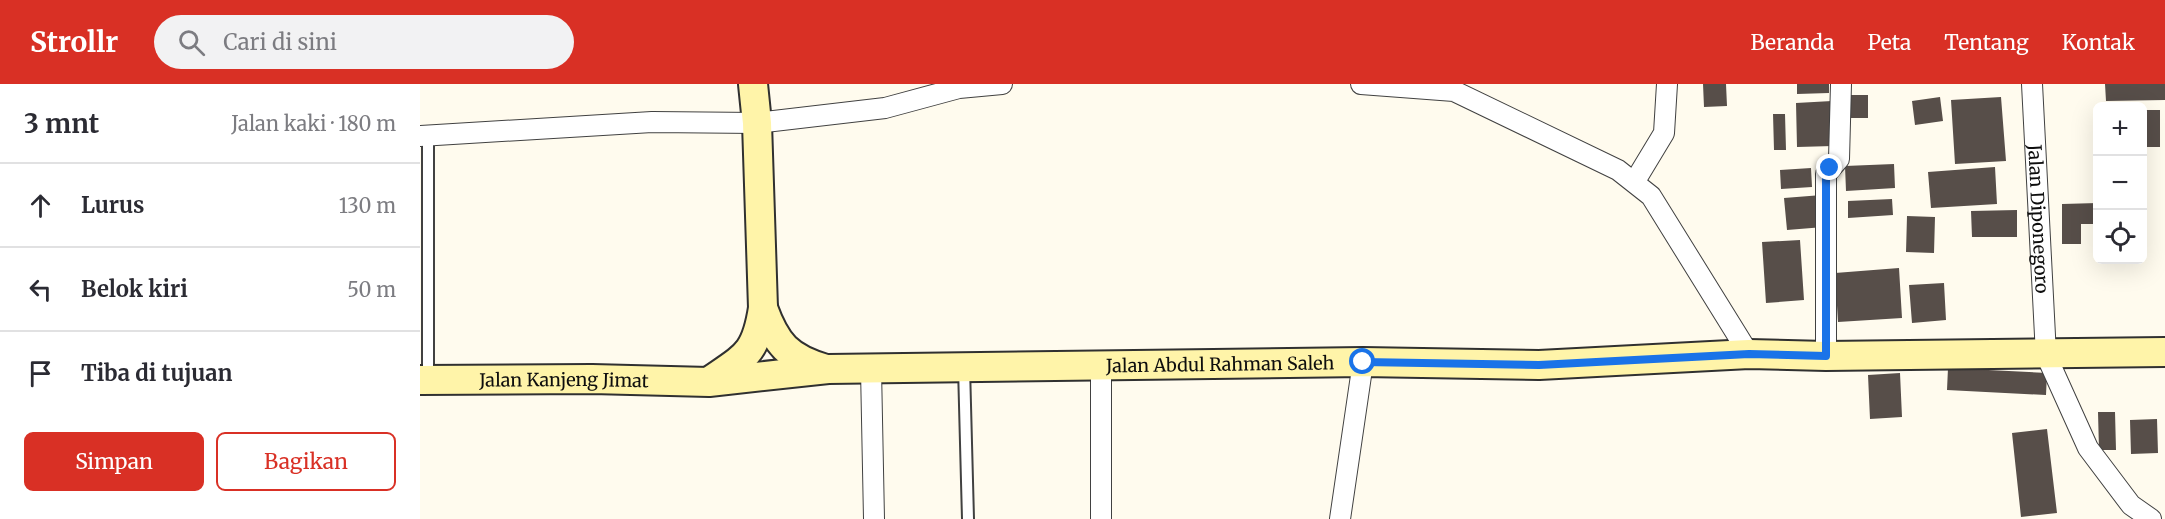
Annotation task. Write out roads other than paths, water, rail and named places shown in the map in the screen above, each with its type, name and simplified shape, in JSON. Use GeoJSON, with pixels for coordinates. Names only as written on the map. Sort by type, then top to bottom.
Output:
{"type":"FeatureCollection","features":[{"type":"Feature","properties":{"kind":"main road"},"geometry":{"type":"LineString","coordinates":[[709,382],[741,360],[751,349],[759,331],[763,308],[757,123],[753,84]]}},
{"type":"Feature","properties":{"kind":"main road"},"geometry":{"type":"LineString","coordinates":[[763,308],[771,330],[785,348],[804,363],[828,369]]}},
{"type":"Feature","properties":{"kind":"main road","name":"Jalan Abdul Rahman Saleh"},"geometry":{"type":"LineString","coordinates":[[828,369],[1363,362],[1539,365],[1749,354],[2046,355],[2165,352]]}},
{"type":"Feature","properties":{"kind":"main road","name":"Jalan Kanjeng Jimat"},"geometry":{"type":"LineString","coordinates":[[424,380],[592,379],[709,382],[828,369]]}},
{"type":"Feature","properties":{"kind":"street"},"geometry":{"type":"LineString","coordinates":[[424,136],[652,122],[757,123],[885,108],[959,88],[1002,84]]}},
{"type":"Feature","properties":{"kind":"street"},"geometry":{"type":"LineString","coordinates":[[1361,84],[1454,87],[1618,170],[1635,181],[1651,195],[1749,354]]}},
{"type":"Feature","properties":{"kind":"street"},"geometry":{"type":"LineString","coordinates":[[1635,181],[1664,133],[1667,84]]}},
{"type":"Feature","properties":{"kind":"street"},"geometry":{"type":"LineString","coordinates":[[1826,356],[1826,174],[1839,159],[1841,84]]}},
{"type":"Feature","properties":{"kind":"street","name":"Jalan Diponegoro"},"geometry":{"type":"LineString","coordinates":[[2032,84],[2046,355]]}},
{"type":"Feature","properties":{"kind":"street"},"geometry":{"type":"LineString","coordinates":[[2046,355],[2088,448],[2131,505],[2151,519]]}},
{"type":"Feature","properties":{"kind":"street"},"geometry":{"type":"LineString","coordinates":[[1340,519],[1363,362]]}},
{"type":"Feature","properties":{"kind":"street"},"geometry":{"type":"LineString","coordinates":[[1101,365],[1101,519]]}},
{"type":"Feature","properties":{"kind":"street"},"geometry":{"type":"LineString","coordinates":[[871,369],[874,519]]}},
{"type":"Feature","properties":{"kind":"lane"},"geometry":{"type":"LineString","coordinates":[[424,136],[424,380]]}},
{"type":"Feature","properties":{"kind":"lane"},"geometry":{"type":"LineString","coordinates":[[964,367],[968,519]]}}]}
